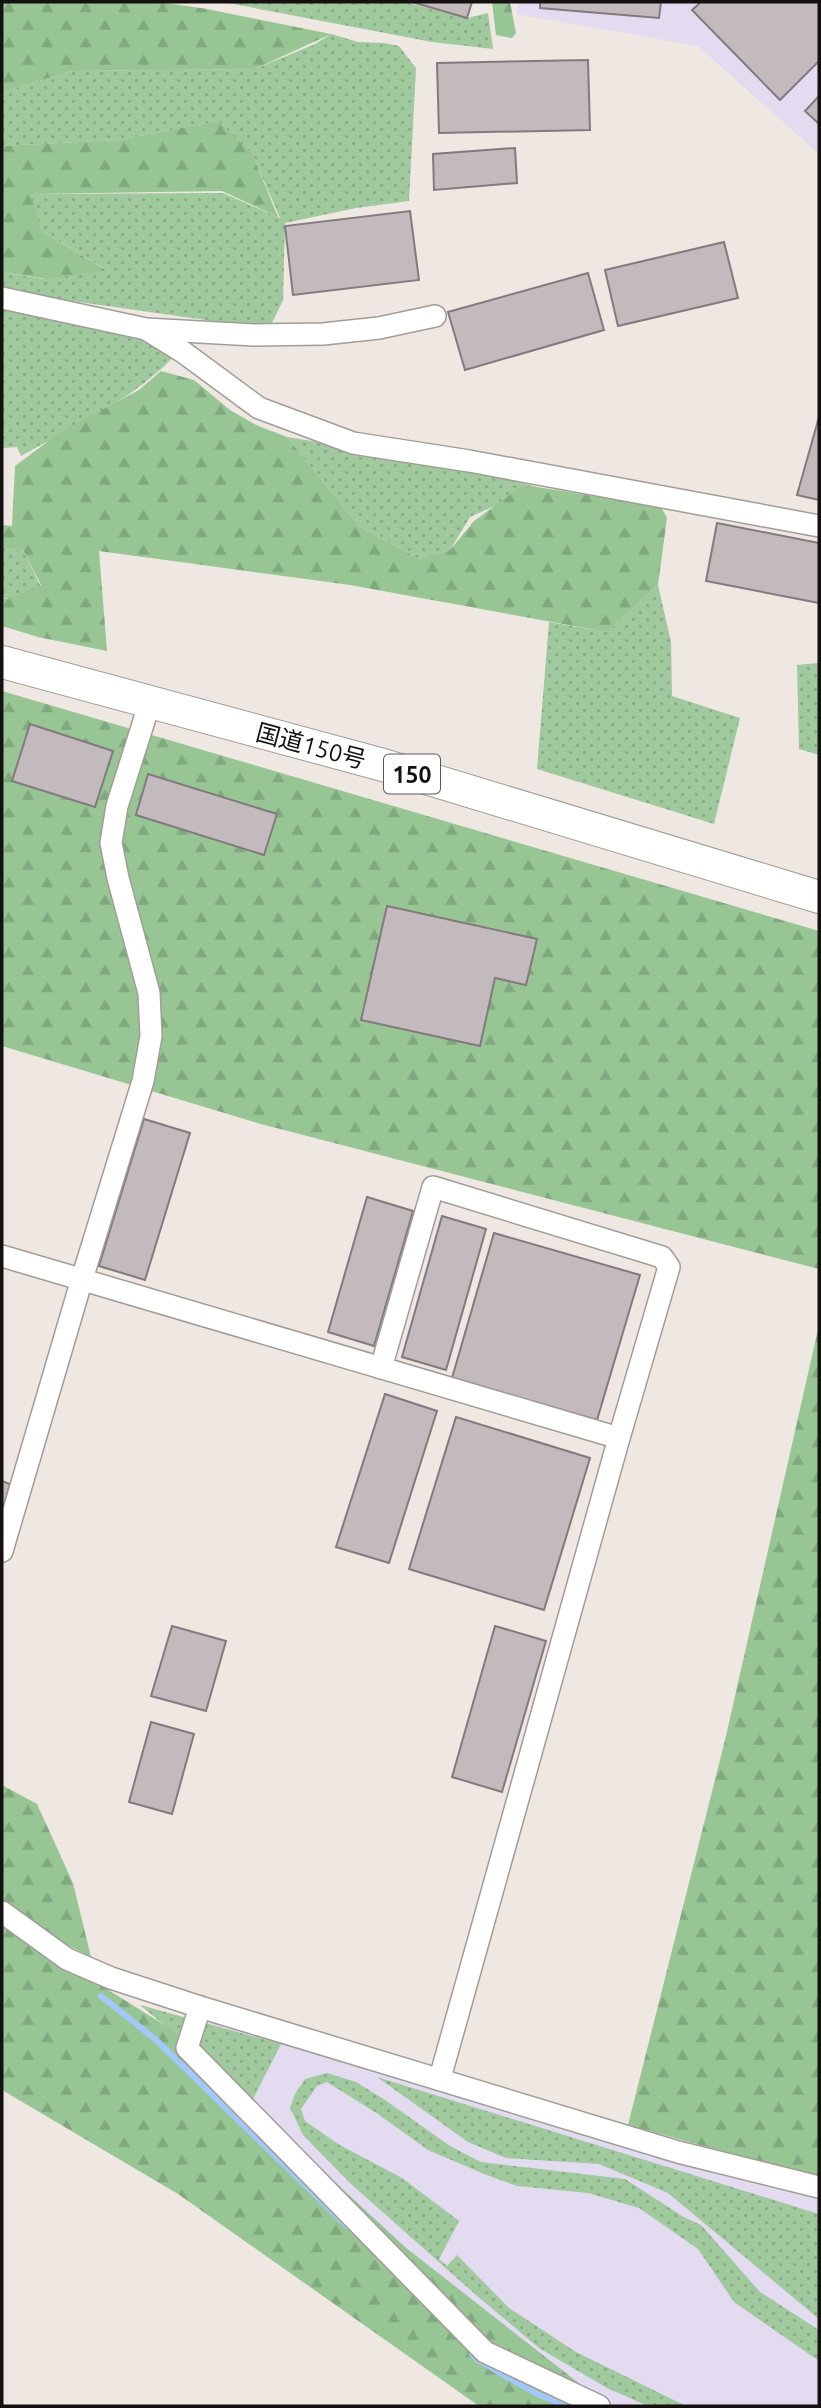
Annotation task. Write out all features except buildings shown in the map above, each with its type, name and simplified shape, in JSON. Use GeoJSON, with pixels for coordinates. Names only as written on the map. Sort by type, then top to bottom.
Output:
{"type":"FeatureCollection","features":[{"type":"Feature","properties":{"kind":"highway","name":"国道150号"},"geometry":{"type":"LineString","coordinates":[[2,662],[383,765],[819,897]]}},
{"type":"Feature","properties":{"kind":"street"},"geometry":{"type":"LineString","coordinates":[[2,298],[146,329],[254,335],[323,334],[379,328],[435,316]]}},
{"type":"Feature","properties":{"kind":"street"},"geometry":{"type":"LineString","coordinates":[[146,329],[183,352],[259,408],[353,443],[482,463],[819,526]]}},
{"type":"Feature","properties":{"kind":"street"},"geometry":{"type":"LineString","coordinates":[[2,1551],[144,1081],[151,1036],[149,993],[111,843],[117,806],[150,702]]}},
{"type":"Feature","properties":{"kind":"street"},"geometry":{"type":"LineString","coordinates":[[381,1368],[433,1187],[662,1257],[669,1267],[440,2078]]}},
{"type":"Feature","properties":{"kind":"street"},"geometry":{"type":"LineString","coordinates":[[2,1256],[619,1438]]}},
{"type":"Feature","properties":{"kind":"street"},"geometry":{"type":"LineString","coordinates":[[2,1912],[67,1959],[111,1978],[678,2152],[813,2187]]}},
{"type":"Feature","properties":{"kind":"street"},"geometry":{"type":"LineString","coordinates":[[200,2007],[187,2048],[485,2352],[599,2406]]}},
{"type":"Feature","properties":{"kind":"shaded area"},"geometry":{"type":"Polygon","coordinates":[[[518,2],[819,2],[819,154],[698,46],[517,14],[518,2]]]}},
{"type":"Feature","properties":{"kind":"shaded area"},"geometry":{"type":"Polygon","coordinates":[[[198,2012],[819,2192],[819,2406],[599,2406],[485,2352],[191,2052],[198,2012]]]}},
{"type":"Feature","properties":{"kind":"green space"},"geometry":{"type":"Polygon","coordinates":[[[2,2],[160,2],[331,34],[255,69],[72,71],[2,92],[2,2]]]}},
{"type":"Feature","properties":{"kind":"green space"},"geometry":{"type":"Polygon","coordinates":[[[223,2],[405,2],[467,18],[488,13],[493,49],[432,42],[223,2]]]}},
{"type":"Feature","properties":{"kind":"green space"},"geometry":{"type":"Polygon","coordinates":[[[492,2],[510,2],[516,33],[512,38],[496,35],[492,2]]]}},
{"type":"Feature","properties":{"kind":"green space"},"geometry":{"type":"Polygon","coordinates":[[[331,34],[358,42],[399,46],[416,68],[409,201],[356,208],[285,223],[283,300],[272,323],[255,327],[2,291],[2,272],[43,279],[105,269],[42,231],[29,194],[223,193],[280,218],[253,156],[218,121],[119,140],[2,146],[2,92],[72,71],[255,69],[315,44],[331,34]]]}},
{"type":"Feature","properties":{"kind":"green space"},"geometry":{"type":"Polygon","coordinates":[[[218,121],[252,153],[278,217],[222,191],[30,194],[42,231],[106,270],[46,279],[2,272],[2,146],[119,140],[218,121]]]}},
{"type":"Feature","properties":{"kind":"green space"},"geometry":{"type":"Polygon","coordinates":[[[2,303],[125,328],[178,352],[124,397],[21,456],[17,447],[2,448],[2,303]]]}},
{"type":"Feature","properties":{"kind":"green space"},"geometry":{"type":"Polygon","coordinates":[[[161,371],[194,380],[230,410],[256,425],[287,437],[359,526],[419,559],[450,550],[474,521],[522,486],[661,507],[667,518],[658,585],[607,632],[350,585],[99,551],[107,651],[38,637],[2,626],[2,598],[9,599],[41,585],[23,550],[2,548],[2,525],[12,526],[15,466],[59,433],[139,390],[161,371]]]}},
{"type":"Feature","properties":{"kind":"green space"},"geometry":{"type":"Polygon","coordinates":[[[287,437],[447,463],[537,487],[470,517],[450,550],[419,559],[359,526],[287,437]]]}},
{"type":"Feature","properties":{"kind":"green space"},"geometry":{"type":"Polygon","coordinates":[[[2,548],[23,550],[41,587],[9,599],[2,597],[2,548]]]}},
{"type":"Feature","properties":{"kind":"green space"},"geometry":{"type":"Polygon","coordinates":[[[658,585],[671,642],[672,696],[740,718],[714,824],[537,769],[549,622],[607,632],[658,585]]]}},
{"type":"Feature","properties":{"kind":"green space"},"geometry":{"type":"Polygon","coordinates":[[[819,663],[819,755],[799,749],[797,665],[819,663]]]}},
{"type":"Feature","properties":{"kind":"green space"},"geometry":{"type":"Polygon","coordinates":[[[2,691],[819,931],[819,1269],[261,1124],[2,1046],[2,691]]]}},
{"type":"Feature","properties":{"kind":"green space"},"geometry":{"type":"Polygon","coordinates":[[[819,1325],[819,2178],[628,2125],[726,1736],[819,1325]]]}},
{"type":"Feature","properties":{"kind":"green space"},"geometry":{"type":"Polygon","coordinates":[[[2,1785],[37,1804],[73,1883],[91,1957],[44,1933],[2,1899],[2,1785]]]}},
{"type":"Feature","properties":{"kind":"green space"},"geometry":{"type":"Polygon","coordinates":[[[2,1923],[169,2028],[405,2247],[608,2406],[479,2406],[178,2194],[2,2090],[2,1923]]]}},
{"type":"Feature","properties":{"kind":"green space"},"geometry":{"type":"Polygon","coordinates":[[[140,2005],[281,2044],[253,2099],[140,2005]]]}},
{"type":"Feature","properties":{"kind":"green space"},"geometry":{"type":"Polygon","coordinates":[[[327,2073],[356,2082],[450,2146],[481,2162],[625,2179],[682,2216],[701,2225],[760,2292],[819,2330],[819,2361],[734,2302],[698,2249],[639,2208],[588,2193],[517,2186],[484,2174],[428,2150],[327,2082],[317,2086],[301,2109],[305,2121],[338,2144],[402,2178],[459,2221],[439,2259],[447,2266],[457,2255],[509,2308],[576,2352],[686,2406],[648,2406],[607,2388],[539,2348],[351,2184],[303,2135],[290,2108],[295,2094],[305,2079],[327,2073]]]}},
{"type":"Feature","properties":{"kind":"green space"},"geometry":{"type":"Polygon","coordinates":[[[377,2077],[819,2214],[819,2319],[668,2193],[599,2164],[506,2158],[468,2142],[377,2077]]]}},
{"type":"Feature","properties":{"kind":"waterway"},"geometry":{"type":"LineString","coordinates":[[101,1996],[155,2039],[347,2226]]}},
{"type":"Feature","properties":{"kind":"waterway"},"geometry":{"type":"LineString","coordinates":[[472,2354],[537,2394],[567,2406]]}}]}
